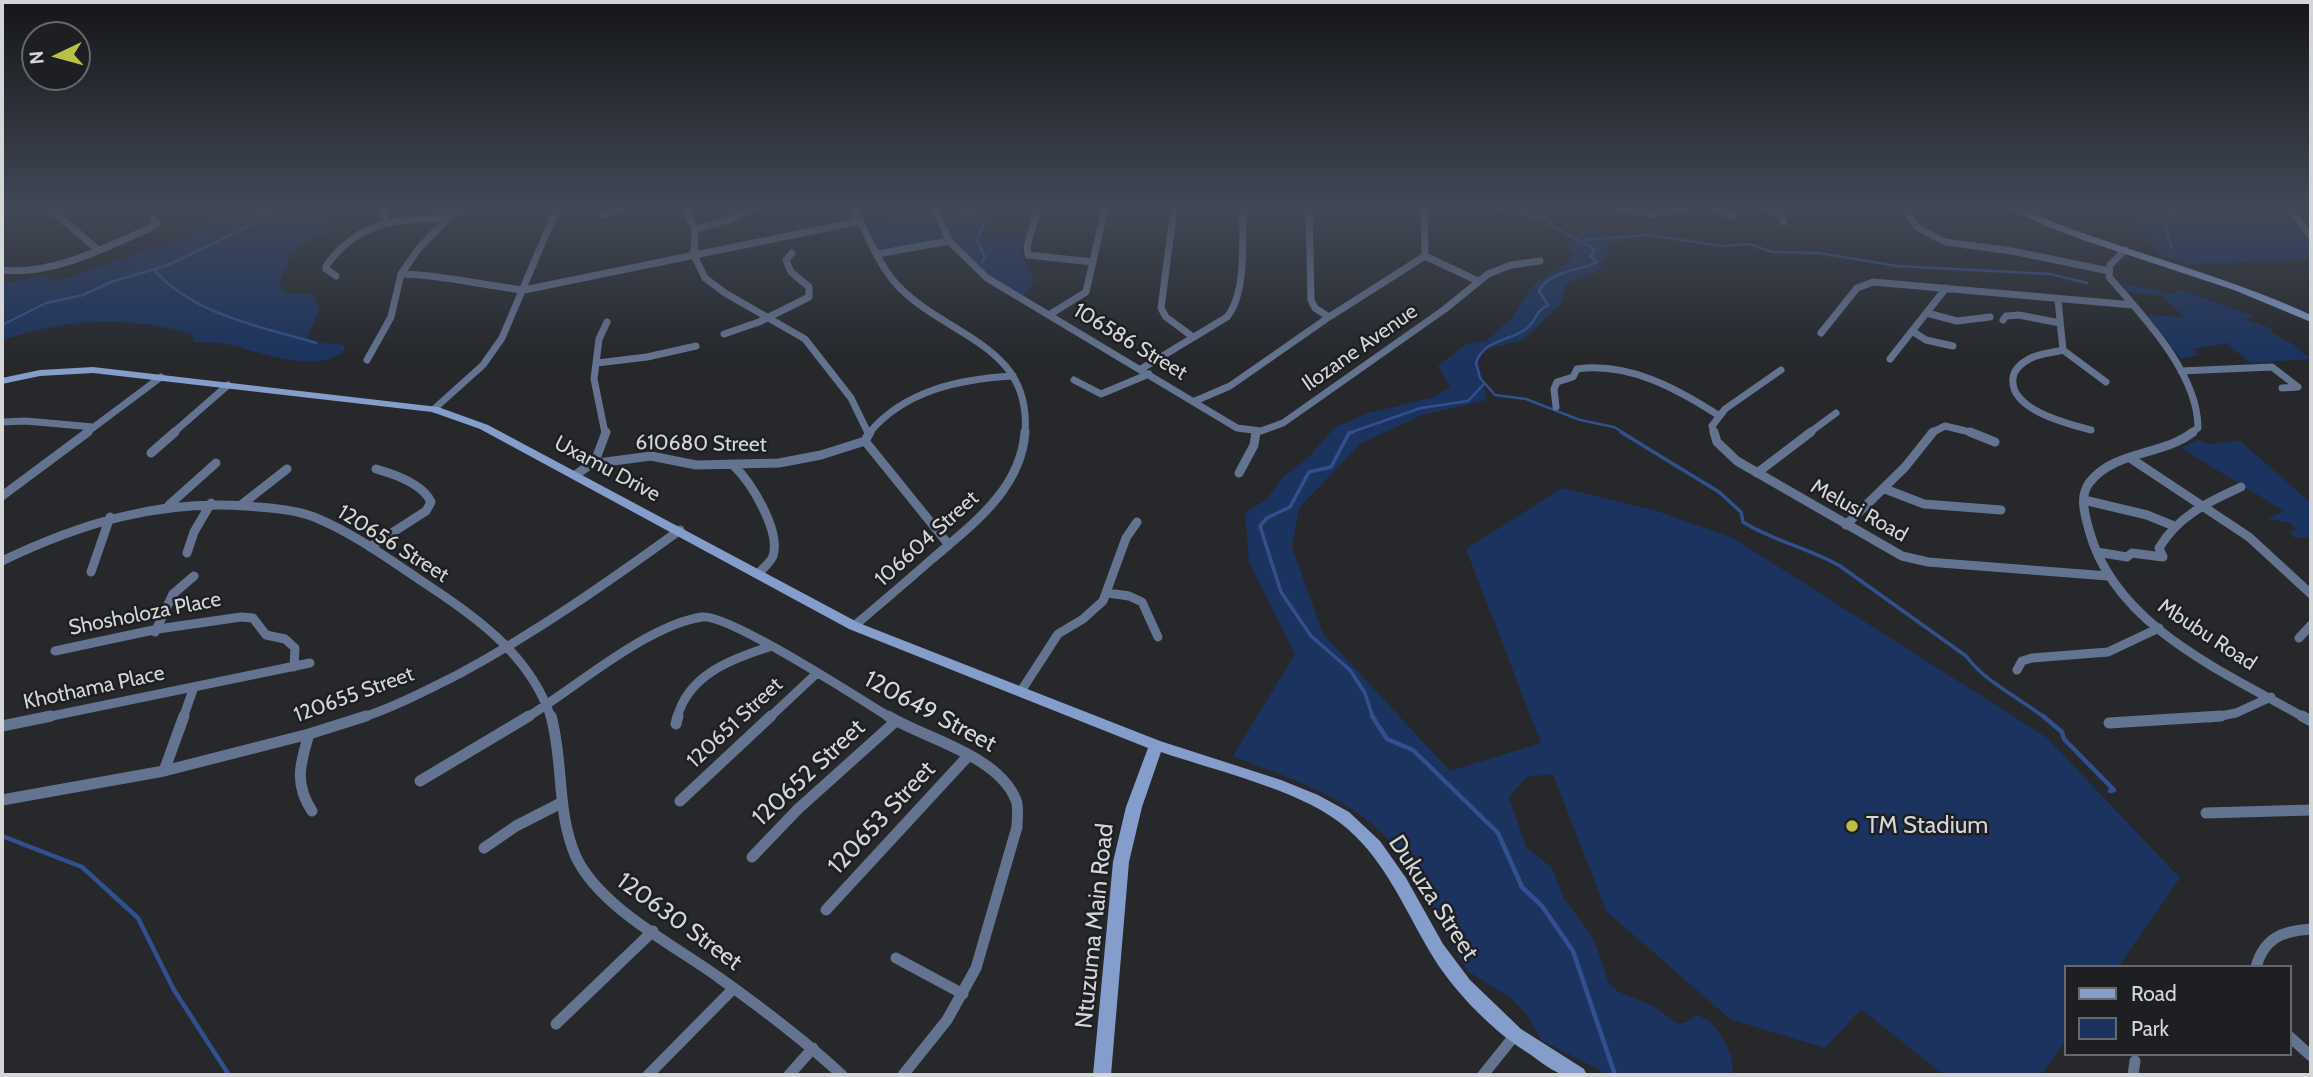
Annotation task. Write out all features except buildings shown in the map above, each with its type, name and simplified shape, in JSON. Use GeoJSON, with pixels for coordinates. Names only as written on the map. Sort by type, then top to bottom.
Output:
{"type":"FeatureCollection","features":[{"type":"Feature","properties":{"kind":"street"},"geometry":{"type":"LineString","coordinates":[[2,270],[14,273],[29,272],[67,258]]}},
{"type":"Feature","properties":{"kind":"street"},"geometry":{"type":"LineString","coordinates":[[332,258],[326,270],[336,276]]}},
{"type":"Feature","properties":{"kind":"street"},"geometry":{"type":"LineString","coordinates":[[367,360],[391,317],[401,274],[414,258]]}},
{"type":"Feature","properties":{"kind":"street"},"geometry":{"type":"LineString","coordinates":[[434,409],[466,383],[493,352],[537,258]]}},
{"type":"Feature","properties":{"kind":"street"},"geometry":{"type":"LineString","coordinates":[[401,274],[439,275],[474,284],[524,290],[678,258]]}},
{"type":"Feature","properties":{"kind":"street"},"geometry":{"type":"LineString","coordinates":[[695,258],[705,278],[719,290],[796,332],[827,364],[851,398],[866,437],[949,545]]}},
{"type":"Feature","properties":{"kind":"street"},"geometry":{"type":"LineString","coordinates":[[723,334],[767,318],[809,297],[809,287],[787,265],[787,258]]}},
{"type":"Feature","properties":{"kind":"street","name":"106604 Street"},"geometry":{"type":"LineString","coordinates":[[854,626],[949,545],[1003,491],[1019,457],[1028,419],[1025,402],[1013,376],[981,343],[900,289],[880,258]]}},
{"type":"Feature","properties":{"kind":"street","name":"106586 Street"},"geometry":{"type":"LineString","coordinates":[[967,258],[987,278],[1195,401],[1230,386],[1329,317],[1421,258]]}},
{"type":"Feature","properties":{"kind":"street"},"geometry":{"type":"LineString","coordinates":[[1058,258],[1093,262]]}},
{"type":"Feature","properties":{"kind":"street"},"geometry":{"type":"LineString","coordinates":[[1049,315],[1086,292],[1094,258]]}},
{"type":"Feature","properties":{"kind":"street"},"geometry":{"type":"LineString","coordinates":[[1167,258],[1161,308],[1166,317],[1193,337]]}},
{"type":"Feature","properties":{"kind":"street"},"geometry":{"type":"LineString","coordinates":[[1141,369],[1227,317],[1235,306],[1239,293],[1241,258]]}},
{"type":"Feature","properties":{"kind":"street"},"geometry":{"type":"LineString","coordinates":[[1310,258],[1311,300],[1315,308],[1329,317]]}},
{"type":"Feature","properties":{"kind":"street"},"geometry":{"type":"LineString","coordinates":[[1430,258],[1478,281]]}},
{"type":"Feature","properties":{"kind":"street"},"geometry":{"type":"LineString","coordinates":[[2047,258],[2109,271]]}},
{"type":"Feature","properties":{"kind":"street"},"geometry":{"type":"LineString","coordinates":[[2117,258],[2110,265],[2109,277],[2115,288],[2163,339],[2198,408],[2198,428],[2181,441],[2107,468],[2088,484],[2084,500],[2147,515],[2175,526]]}},
{"type":"Feature","properties":{"kind":"street"},"geometry":{"type":"LineString","coordinates":[[2151,258],[2255,292],[2311,318]]}},
{"type":"Feature","properties":{"kind":"street","name":"Ilozane Avenue"},"geometry":{"type":"LineString","coordinates":[[1256,431],[1283,423],[1425,324],[1478,281],[1503,267],[1540,261]]}},
{"type":"Feature","properties":{"kind":"street"},"geometry":{"type":"LineString","coordinates":[[1821,333],[1854,292],[1867,283],[1885,282],[2133,305]]}},
{"type":"Feature","properties":{"kind":"street"},"geometry":{"type":"LineString","coordinates":[[1890,359],[1946,288]]}},
{"type":"Feature","properties":{"kind":"street"},"geometry":{"type":"LineString","coordinates":[[2059,300],[2063,350],[2106,382]]}},
{"type":"Feature","properties":{"kind":"street"},"geometry":{"type":"LineString","coordinates":[[1927,313],[1957,321],[1990,317]]}},
{"type":"Feature","properties":{"kind":"street"},"geometry":{"type":"LineString","coordinates":[[2003,320],[2006,316],[2019,315],[2060,323]]}},
{"type":"Feature","properties":{"kind":"street"},"geometry":{"type":"LineString","coordinates":[[594,464],[606,431],[603,409],[596,393],[599,339],[607,322]]}},
{"type":"Feature","properties":{"kind":"street"},"geometry":{"type":"LineString","coordinates":[[1910,334],[1949,345],[1949,350],[1944,354]]}},
{"type":"Feature","properties":{"kind":"street"},"geometry":{"type":"LineString","coordinates":[[597,363],[634,357],[650,359],[696,346]]}},
{"type":"Feature","properties":{"kind":"street"},"geometry":{"type":"LineString","coordinates":[[2063,350],[2025,360],[2016,370],[2013,387],[2018,397],[2050,418],[2091,430]]}},
{"type":"Feature","properties":{"kind":"street"},"geometry":{"type":"LineString","coordinates":[[1556,407],[1554,389],[1557,382],[1573,377],[1577,369],[1592,366],[1614,369],[1674,388],[1718,415],[1781,370]]}},
{"type":"Feature","properties":{"kind":"street"},"geometry":{"type":"LineString","coordinates":[[2181,371],[2272,367],[2298,387],[2282,388]]}},
{"type":"Feature","properties":{"kind":"street","name":"Uxamu Drive"},"geometry":{"type":"LineString","coordinates":[[2,381],[40,373],[74,370],[162,377],[434,409],[484,426],[577,474],[854,626],[1156,744]]}},
{"type":"Feature","properties":{"kind":"street"},"geometry":{"type":"LineString","coordinates":[[1074,380],[1101,394],[1149,374]]}},
{"type":"Feature","properties":{"kind":"street","name":"610680 Street"},"geometry":{"type":"LineString","coordinates":[[577,474],[594,464],[651,456],[696,465],[734,466],[797,461],[866,437],[903,404],[933,388],[965,379],[1013,376]]}},
{"type":"Feature","properties":{"kind":"street"},"geometry":{"type":"LineString","coordinates":[[2,496],[162,377]]}},
{"type":"Feature","properties":{"kind":"street"},"geometry":{"type":"LineString","coordinates":[[151,453],[228,385]]}},
{"type":"Feature","properties":{"kind":"street"},"geometry":{"type":"LineString","coordinates":[[1195,401],[1237,428],[1256,431],[1254,445],[1239,473]]}},
{"type":"Feature","properties":{"kind":"street"},"geometry":{"type":"LineString","coordinates":[[1757,473],[1836,414]]}},
{"type":"Feature","properties":{"kind":"street","name":"Melusi Road"},"geometry":{"type":"LineString","coordinates":[[1718,415],[1712,426],[1717,443],[1730,456],[1846,526],[1902,556],[1921,561],[2108,576]]}},
{"type":"Feature","properties":{"kind":"street"},"geometry":{"type":"LineString","coordinates":[[2,422],[26,421],[93,428]]}},
{"type":"Feature","properties":{"kind":"street"},"geometry":{"type":"LineString","coordinates":[[1846,526],[1885,489],[1918,452],[1930,433],[1939,428],[1964,429],[1995,442]]}},
{"type":"Feature","properties":{"kind":"street"},"geometry":{"type":"LineString","coordinates":[[2130,458],[2204,504],[2257,544],[2311,594]]}},
{"type":"Feature","properties":{"kind":"street"},"geometry":{"type":"LineString","coordinates":[[167,506],[216,463]]}},
{"type":"Feature","properties":{"kind":"street"},"geometry":{"type":"LineString","coordinates":[[734,466],[748,479],[762,503],[774,543],[772,557],[759,573]]}},
{"type":"Feature","properties":{"kind":"street"},"geometry":{"type":"LineString","coordinates":[[241,506],[287,470]]}},
{"type":"Feature","properties":{"kind":"street"},"geometry":{"type":"LineString","coordinates":[[370,547],[426,510],[431,502],[419,488],[387,472],[376,470]]}},
{"type":"Feature","properties":{"kind":"street"},"geometry":{"type":"LineString","coordinates":[[2097,552],[2127,557],[2132,553],[2162,557],[2159,548],[2175,526],[2204,504],[2241,487]]}},
{"type":"Feature","properties":{"kind":"street"},"geometry":{"type":"LineString","coordinates":[[1885,489],[1924,504],[2001,510]]}},
{"type":"Feature","properties":{"kind":"street","name":"Mbubu Road"},"geometry":{"type":"LineString","coordinates":[[2084,500],[2084,509],[2097,552],[2108,576],[2127,599],[2159,628],[2311,721]]}},
{"type":"Feature","properties":{"kind":"street"},"geometry":{"type":"LineString","coordinates":[[187,553],[194,532],[211,503]]}},
{"type":"Feature","properties":{"kind":"street","name":"120656 Street"},"geometry":{"type":"LineString","coordinates":[[2,561],[60,534],[110,517],[167,506],[211,503],[311,515],[370,547],[442,594],[509,647]]}},
{"type":"Feature","properties":{"kind":"street"},"geometry":{"type":"LineString","coordinates":[[90,572],[110,517]]}},
{"type":"Feature","properties":{"kind":"street"},"geometry":{"type":"LineString","coordinates":[[1021,691],[1058,634],[1095,610],[1108,593],[1126,538],[1137,522]]}},
{"type":"Feature","properties":{"kind":"street","name":"120655 Street"},"geometry":{"type":"LineString","coordinates":[[2,800],[164,771],[309,734],[397,704],[509,647],[590,595],[680,530]]}},
{"type":"Feature","properties":{"kind":"street"},"geometry":{"type":"LineString","coordinates":[[155,632],[173,594],[194,576]]}},
{"type":"Feature","properties":{"kind":"street"},"geometry":{"type":"LineString","coordinates":[[1108,593],[1129,596],[1142,602],[1158,637]]}},
{"type":"Feature","properties":{"kind":"street","name":"120649 Street"},"geometry":{"type":"LineString","coordinates":[[420,781],[547,705],[629,650],[664,630],[692,618],[705,616],[720,620],[817,673],[896,721],[983,761],[1013,793],[1018,816],[993,916],[976,968],[963,994],[923,1053],[902,1075]]}},
{"type":"Feature","properties":{"kind":"street","name":"Shosholoza Place"},"geometry":{"type":"LineString","coordinates":[[55,651],[212,620],[249,617],[260,624],[266,635],[290,642],[295,648],[294,667]]}},
{"type":"Feature","properties":{"kind":"street"},"geometry":{"type":"LineString","coordinates":[[2298,638],[2311,625]]}},
{"type":"Feature","properties":{"kind":"street"},"geometry":{"type":"LineString","coordinates":[[2017,670],[2026,659],[2108,652],[2159,628]]}},
{"type":"Feature","properties":{"kind":"street","name":"120630 Street"},"geometry":{"type":"LineString","coordinates":[[509,647],[547,705],[554,727],[561,803],[574,851],[590,879],[602,894],[734,988],[813,1048],[842,1075]]}},
{"type":"Feature","properties":{"kind":"street"},"geometry":{"type":"LineString","coordinates":[[676,724],[684,698],[694,686],[722,667],[769,647]]}},
{"type":"Feature","properties":{"kind":"street","name":"Khothama Place"},"geometry":{"type":"LineString","coordinates":[[2,726],[310,663]]}},
{"type":"Feature","properties":{"kind":"street","name":"120651 Street"},"geometry":{"type":"LineString","coordinates":[[680,801],[817,673]]}},
{"type":"Feature","properties":{"kind":"street","name":"Khothama Place"},"geometry":{"type":"LineString","coordinates":[[164,771],[194,687]]}},
{"type":"Feature","properties":{"kind":"street"},"geometry":{"type":"LineString","coordinates":[[2109,723],[2223,716],[2260,705],[2271,697]]}},
{"type":"Feature","properties":{"kind":"street","name":"120652 Street"},"geometry":{"type":"LineString","coordinates":[[752,857],[798,809],[896,721]]}},
{"type":"Feature","properties":{"kind":"street"},"geometry":{"type":"LineString","coordinates":[[309,734],[298,772],[298,784],[300,794],[312,811]]}},
{"type":"Feature","properties":{"kind":"street","name":"Dukuza Street"},"geometry":{"type":"LineString","coordinates":[[1156,744],[1276,784],[1313,799],[1344,817],[1375,846],[1452,971],[1515,1035],[1578,1075]]}},
{"type":"Feature","properties":{"kind":"street","name":"Ntuzuma Main Road"},"geometry":{"type":"LineString","coordinates":[[1102,1075],[1121,862],[1134,807],[1156,744]]}},
{"type":"Feature","properties":{"kind":"street","name":"120653 Street"},"geometry":{"type":"LineString","coordinates":[[826,910],[969,754]]}},
{"type":"Feature","properties":{"kind":"street"},"geometry":{"type":"LineString","coordinates":[[484,848],[523,822],[561,803]]}},
{"type":"Feature","properties":{"kind":"street"},"geometry":{"type":"LineString","coordinates":[[2206,813],[2311,810]]}},
{"type":"Feature","properties":{"kind":"street"},"geometry":{"type":"LineString","coordinates":[[2256,965],[2261,947],[2273,937],[2311,929]]}},
{"type":"Feature","properties":{"kind":"street"},"geometry":{"type":"LineString","coordinates":[[556,1024],[653,931]]}},
{"type":"Feature","properties":{"kind":"street"},"geometry":{"type":"LineString","coordinates":[[896,958],[963,994]]}},
{"type":"Feature","properties":{"kind":"street"},"geometry":{"type":"LineString","coordinates":[[648,1075],[734,988]]}},
{"type":"Feature","properties":{"kind":"street"},"geometry":{"type":"LineString","coordinates":[[1483,1075],[1515,1035]]}},
{"type":"Feature","properties":{"kind":"street"},"geometry":{"type":"LineString","coordinates":[[2292,1039],[2311,1056]]}},
{"type":"Feature","properties":{"kind":"street"},"geometry":{"type":"LineString","coordinates":[[789,1075],[813,1048]]}},
{"type":"Feature","properties":{"kind":"street"},"geometry":{"type":"LineString","coordinates":[[2133,1075],[2135,1061]]}},
{"type":"Feature","properties":{"kind":"green space"},"geometry":{"type":"Polygon","coordinates":[[[124,258],[291,258],[279,286],[286,293],[313,293],[319,310],[307,337],[311,341],[344,345],[344,350],[320,361],[287,359],[227,344],[193,342],[193,334],[168,328],[120,322],[74,323],[2,340],[2,283],[45,276],[58,281],[124,258]]]}},
{"type":"Feature","properties":{"kind":"green space"},"geometry":{"type":"Polygon","coordinates":[[[962,258],[1023,258],[1034,282],[1020,301],[983,279],[962,258]]]}},
{"type":"Feature","properties":{"kind":"green space","name":"TM Stadium"},"geometry":{"type":"Polygon","coordinates":[[[1570,258],[1605,258],[1600,270],[1567,284],[1560,305],[1523,340],[1485,349],[1479,355],[1478,362],[1487,400],[1422,415],[1360,444],[1299,508],[1292,547],[1323,634],[1450,771],[1541,743],[1466,549],[1562,488],[1654,510],[1733,538],[2046,737],[2180,878],[2119,965],[2064,965],[2064,1043],[2041,1075],[1944,1075],[1861,1009],[1825,1048],[1730,1019],[1606,911],[1553,774],[1527,777],[1509,797],[1526,847],[1552,868],[1563,897],[1589,932],[1597,948],[1609,984],[1619,992],[1655,1007],[1678,1024],[1689,1021],[1696,1015],[1711,1023],[1728,1049],[1733,1067],[1732,1075],[1609,1075],[1541,1040],[1528,1016],[1511,998],[1469,972],[1414,874],[1379,830],[1341,802],[1320,791],[1233,756],[1295,654],[1249,562],[1245,513],[1267,499],[1283,477],[1309,457],[1334,428],[1365,414],[1434,397],[1450,387],[1438,366],[1465,345],[1487,340],[1510,320],[1533,284],[1565,265],[1570,258]]]}},
{"type":"Feature","properties":{"kind":"green space"},"geometry":{"type":"Polygon","coordinates":[[[2170,258],[2311,258],[2311,260],[2186,264],[2170,258]]]}},
{"type":"Feature","properties":{"kind":"green space"},"geometry":{"type":"Polygon","coordinates":[[[2122,283],[2174,294],[2179,289],[2253,316],[2247,320],[2273,329],[2271,332],[2311,359],[2251,363],[2226,343],[2193,349],[2198,355],[2181,359],[2148,315],[2184,317],[2162,296],[2128,292],[2122,283]]]}},
{"type":"Feature","properties":{"kind":"green space"},"geometry":{"type":"Polygon","coordinates":[[[2198,440],[2209,444],[2240,441],[2311,503],[2311,537],[2295,538],[2290,532],[2297,530],[2290,523],[2268,519],[2284,511],[2181,448],[2198,440]]]}},
{"type":"Feature","properties":{"kind":"waterway"},"geometry":{"type":"LineString","coordinates":[[153,269],[182,258]]}},
{"type":"Feature","properties":{"kind":"waterway"},"geometry":{"type":"LineString","coordinates":[[982,263],[984,258]]}},
{"type":"Feature","properties":{"kind":"waterway"},"geometry":{"type":"LineString","coordinates":[[1593,258],[1597,262],[1557,275],[1544,284],[1539,291],[1548,305],[1526,329],[1485,349],[1476,363],[1480,378],[1495,395],[1526,399],[1580,420],[1614,427],[1624,433]]}},
{"type":"Feature","properties":{"kind":"waterway"},"geometry":{"type":"LineString","coordinates":[[1851,258],[1897,266],[2050,274],[2087,283]]}},
{"type":"Feature","properties":{"kind":"waterway"},"geometry":{"type":"LineString","coordinates":[[2,325],[46,303],[83,295],[111,282],[153,269]]}},
{"type":"Feature","properties":{"kind":"waterway"},"geometry":{"type":"LineString","coordinates":[[153,269],[169,285],[208,308],[250,324],[316,343]]}},
{"type":"Feature","properties":{"kind":"waterway"},"geometry":{"type":"LineString","coordinates":[[1349,433],[1421,408],[1468,401],[1484,384]]}},
{"type":"Feature","properties":{"kind":"waterway"},"geometry":{"type":"LineString","coordinates":[[1349,433],[1353,432]]}},
{"type":"Feature","properties":{"kind":"waterway"},"geometry":{"type":"LineString","coordinates":[[1621,432],[1719,492],[1741,512],[1743,522],[1840,566],[1966,656],[1993,682],[2045,718]]}},
{"type":"Feature","properties":{"kind":"waterway"},"geometry":{"type":"LineString","coordinates":[[1349,433],[1331,467],[1309,472],[1290,507],[1267,518],[1260,526],[1281,592],[1311,636],[1350,670],[1365,693],[1373,717]]}},
{"type":"Feature","properties":{"kind":"waterway"},"geometry":{"type":"LineString","coordinates":[[2043,716],[2062,732],[2064,739],[2114,790],[2110,791]]}},
{"type":"Feature","properties":{"kind":"waterway"},"geometry":{"type":"LineString","coordinates":[[1373,717],[1387,739],[1413,750],[1498,833],[1522,887],[1542,906],[1573,951],[1614,1072]]}},
{"type":"Feature","properties":{"kind":"waterway"},"geometry":{"type":"LineString","coordinates":[[2,836],[82,867],[138,918],[174,990],[229,1075]]}},
{"type":"Feature","properties":{"kind":"place","name":"TM Stadium"},"geometry":{"type":"Point","coordinates":[1852,826]}}]}
